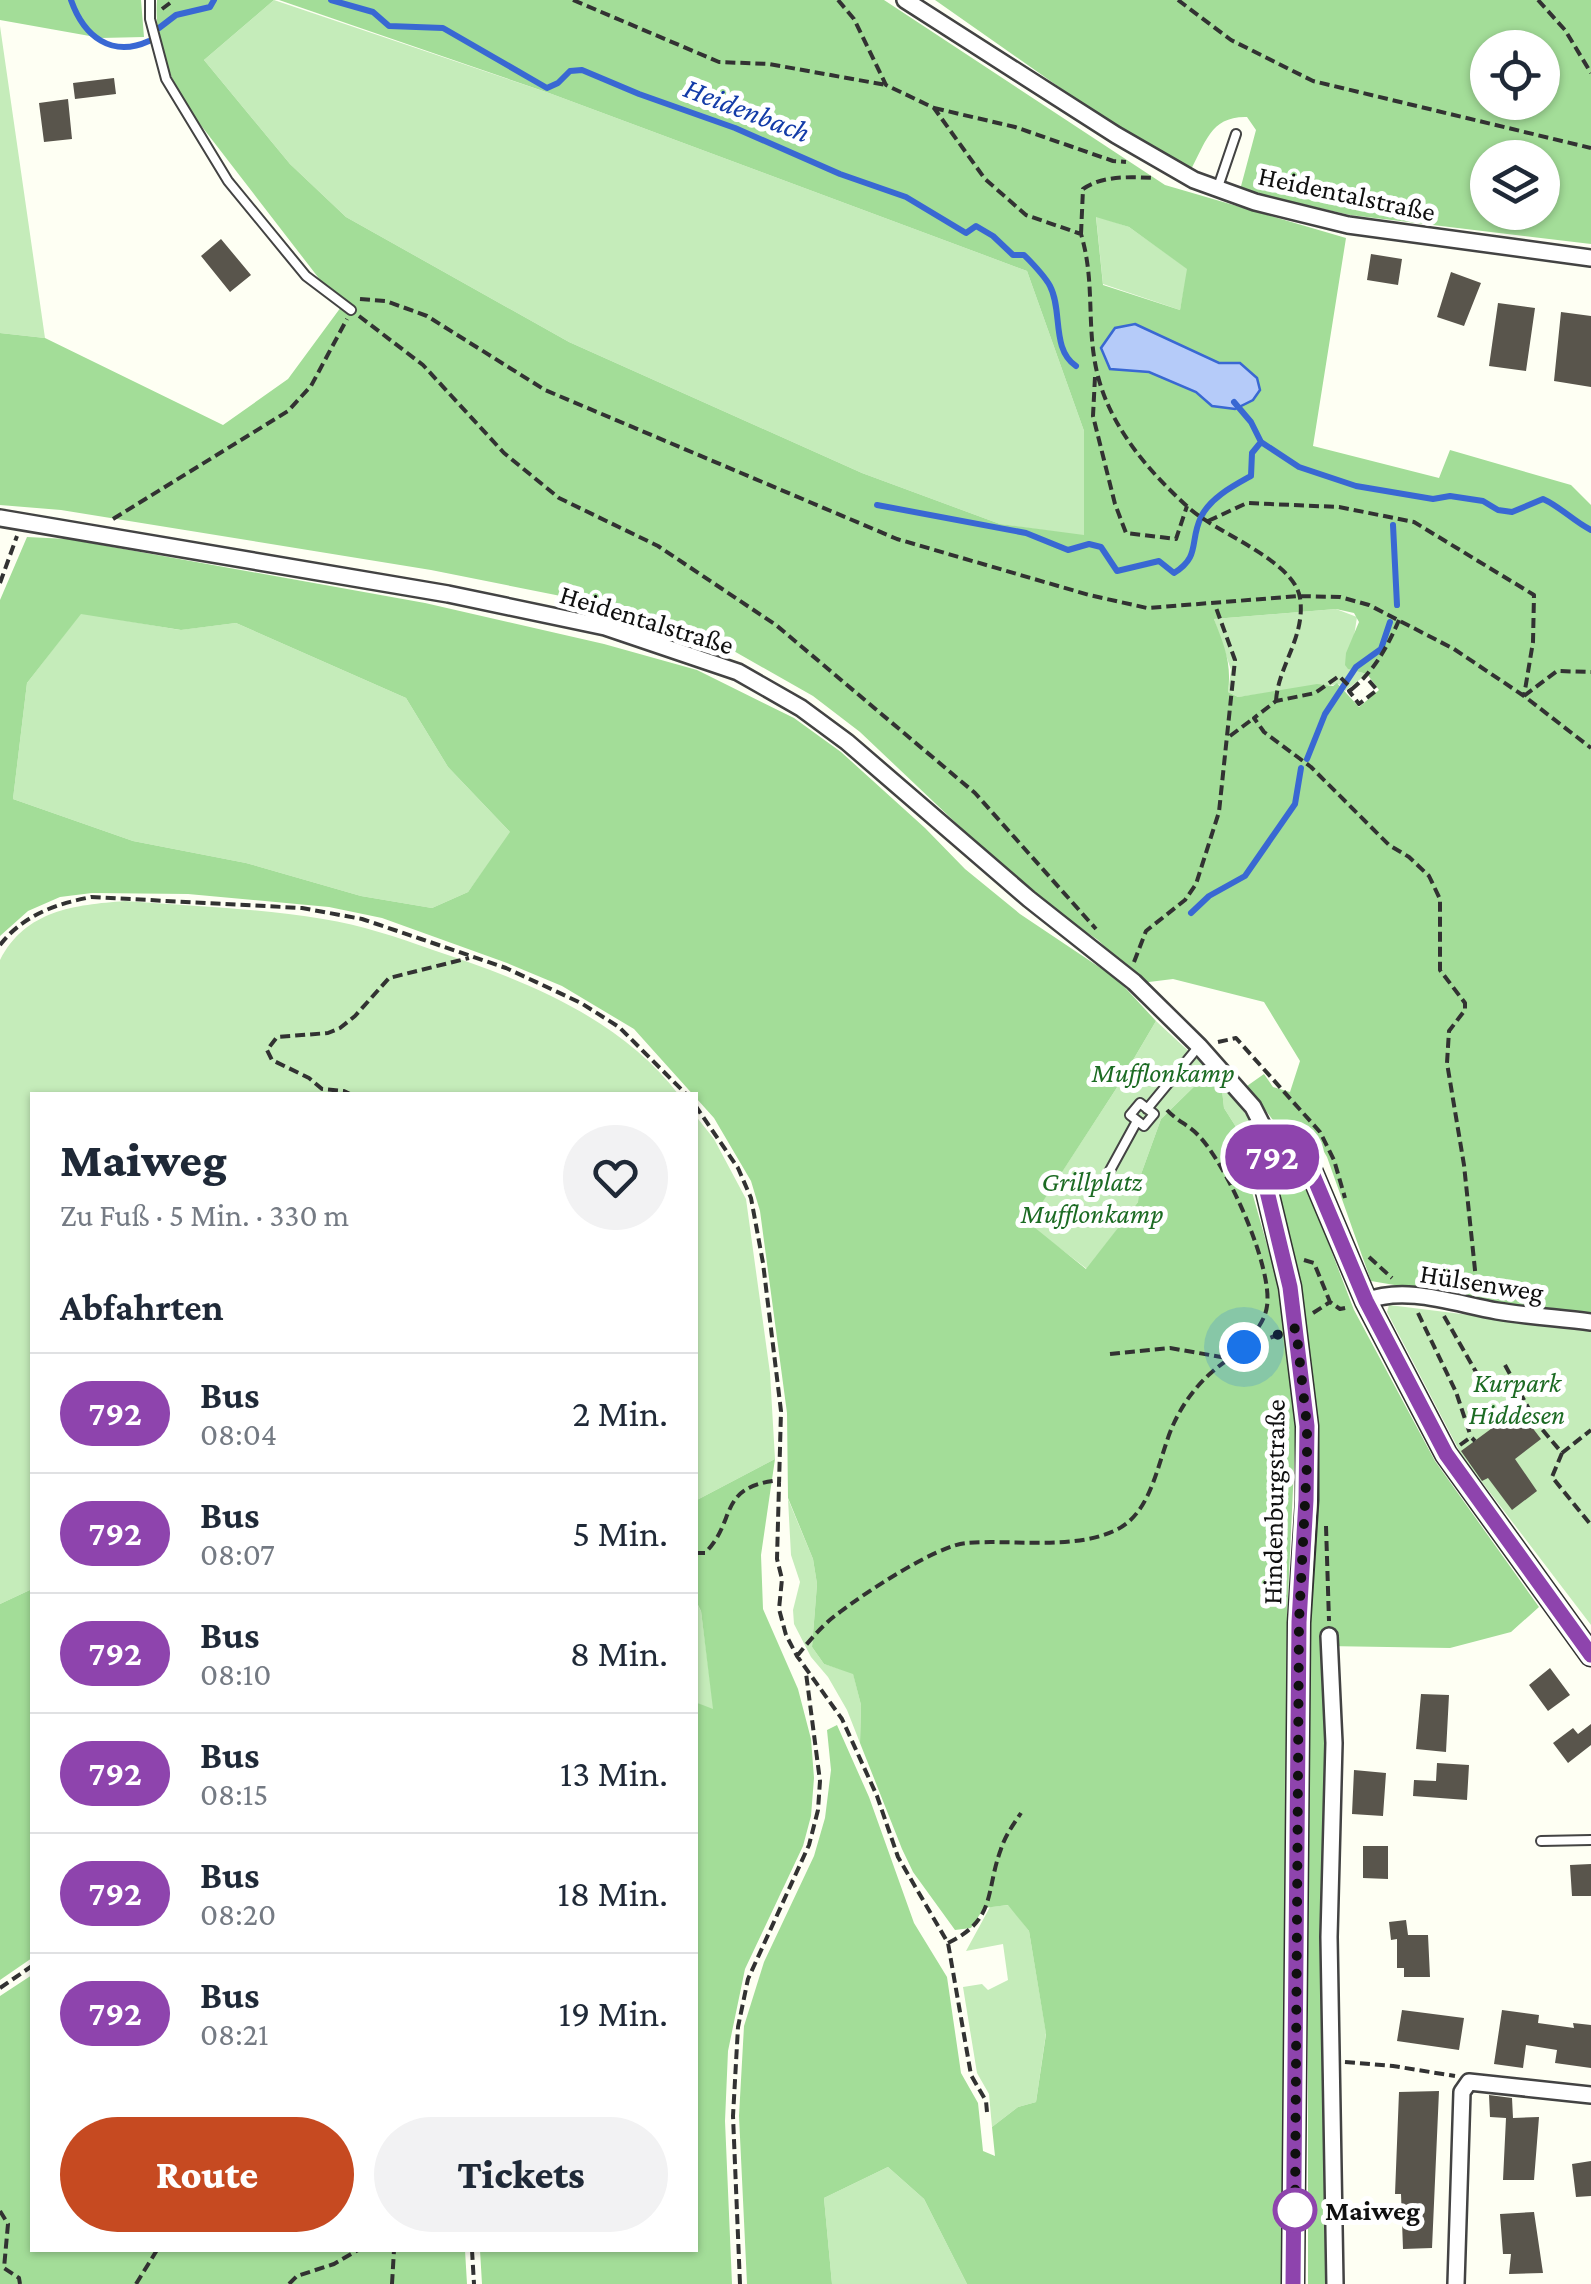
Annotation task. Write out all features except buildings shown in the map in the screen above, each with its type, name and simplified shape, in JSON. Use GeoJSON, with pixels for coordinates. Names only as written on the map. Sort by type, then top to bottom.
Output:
{"type":"FeatureCollection","features":[{"type":"Feature","properties":{"kind":"main road"},"geometry":{"type":"LineString","coordinates":[[1276,1154],[1300,1156],[1313,1171],[1366,1301],[1446,1454],[1591,1655]]}},
{"type":"Feature","properties":{"kind":"main road","name":"Hindenburgstraße"},"geometry":{"type":"LineString","coordinates":[[1276,1154],[1267,1164],[1265,1183],[1296,1328],[1307,1426],[1299,1622],[1294,2284]]}},
{"type":"Feature","properties":{"kind":"street","name":"Heidentalstraße"},"geometry":{"type":"LineString","coordinates":[[905,0],[1132,145],[1194,180],[1255,202],[1348,225],[1591,258]]}},
{"type":"Feature","properties":{"kind":"street","name":"Heidentalstraße"},"geometry":{"type":"LineString","coordinates":[[0,518],[448,594],[606,628],[738,672],[801,708],[847,742],[1029,900],[1134,982],[1253,1107],[1276,1154]]}},
{"type":"Feature","properties":{"kind":"street","name":"Hülsenweg"},"geometry":{"type":"LineString","coordinates":[[1366,1301],[1410,1295],[1591,1322]]}},
{"type":"Feature","properties":{"kind":"street"},"geometry":{"type":"LineString","coordinates":[[1329,1636],[1334,1743],[1330,2061],[1335,2284]]}},
{"type":"Feature","properties":{"kind":"street"},"geometry":{"type":"LineString","coordinates":[[1456,2284],[1462,2092],[1468,2082],[1591,2095]]}},
{"type":"Feature","properties":{"kind":"lane"},"geometry":{"type":"LineString","coordinates":[[150,0],[150,18],[166,79],[228,181],[306,276],[352,310]]}},
{"type":"Feature","properties":{"kind":"lane"},"geometry":{"type":"LineString","coordinates":[[1218,189],[1236,134]]}},
{"type":"Feature","properties":{"kind":"lane"},"geometry":{"type":"LineString","coordinates":[[1102,1184],[1137,1121],[1144,1126],[1154,1114],[1146,1109],[1199,1046]]}},
{"type":"Feature","properties":{"kind":"lane"},"geometry":{"type":"LineString","coordinates":[[1542,1841],[1591,1840]]}},
{"type":"Feature","properties":{"kind":"path"},"geometry":{"type":"LineString","coordinates":[[573,0],[720,62],[770,64],[886,85],[934,108],[1014,127],[1113,161],[1130,162]]}},
{"type":"Feature","properties":{"kind":"path"},"geometry":{"type":"LineString","coordinates":[[838,0],[854,19],[886,85]]}},
{"type":"Feature","properties":{"kind":"path"},"geometry":{"type":"LineString","coordinates":[[1178,0],[1231,40],[1312,81],[1591,148]]}},
{"type":"Feature","properties":{"kind":"path"},"geometry":{"type":"LineString","coordinates":[[1538,0],[1565,30],[1591,74]]}},
{"type":"Feature","properties":{"kind":"path"},"geometry":{"type":"LineString","coordinates":[[934,108],[985,179],[1026,215],[1081,234]]}},
{"type":"Feature","properties":{"kind":"path"},"geometry":{"type":"LineString","coordinates":[[1156,178],[1122,177],[1083,189],[1081,234],[1088,256],[1094,416],[1126,533],[1176,539],[1187,506]]}},
{"type":"Feature","properties":{"kind":"path"},"geometry":{"type":"LineString","coordinates":[[92,533],[288,411],[311,386],[359,299],[386,301],[426,316],[545,390],[897,539],[1147,608],[1300,596],[1340,597],[1369,605],[1454,648],[1591,748]]}},
{"type":"Feature","properties":{"kind":"path"},"geometry":{"type":"LineString","coordinates":[[352,310],[423,364],[504,453],[559,498],[658,546],[776,625],[849,686],[975,793],[1103,940]]}},
{"type":"Feature","properties":{"kind":"path"},"geometry":{"type":"LineString","coordinates":[[1095,372],[1110,409],[1138,455],[1192,512],[1285,573],[1300,596],[1294,648],[1277,688],[1276,702]]}},
{"type":"Feature","properties":{"kind":"path"},"geometry":{"type":"LineString","coordinates":[[1208,521],[1247,504],[1340,507],[1414,522],[1462,548],[1534,595],[1533,642],[1524,696]]}},
{"type":"Feature","properties":{"kind":"path"},"geometry":{"type":"LineString","coordinates":[[0,583],[22,520]]}},
{"type":"Feature","properties":{"kind":"path"},"geometry":{"type":"LineString","coordinates":[[1134,982],[1137,949],[1146,932],[1185,900],[1196,884],[1219,812],[1235,660],[1214,604]]}},
{"type":"Feature","properties":{"kind":"path"},"geometry":{"type":"LineString","coordinates":[[1366,677],[1376,690],[1359,704],[1348,691],[1366,677],[1386,650],[1399,620]]}},
{"type":"Feature","properties":{"kind":"path"},"geometry":{"type":"LineString","coordinates":[[1524,696],[1557,671],[1591,672]]}},
{"type":"Feature","properties":{"kind":"path"},"geometry":{"type":"LineString","coordinates":[[1229,738],[1276,702],[1315,693],[1342,676],[1351,688]]}},
{"type":"Feature","properties":{"kind":"path"},"geometry":{"type":"LineString","coordinates":[[1254,718],[1264,732],[1311,767],[1389,845],[1429,876],[1440,899],[1440,970],[1465,1003],[1463,1014],[1449,1031],[1447,1063],[1464,1165],[1478,1308]]}},
{"type":"Feature","properties":{"kind":"path"},"geometry":{"type":"LineString","coordinates":[[0,946],[35,914],[64,902],[92,897],[302,908],[362,919],[473,957],[581,1002],[618,1028],[684,1092]]}},
{"type":"Feature","properties":{"kind":"path"},"geometry":{"type":"LineString","coordinates":[[346,1092],[322,1090],[308,1078],[272,1060],[267,1050],[271,1042],[277,1037],[328,1033],[340,1028],[389,978],[473,957]]}},
{"type":"Feature","properties":{"kind":"path"},"geometry":{"type":"LineString","coordinates":[[698,1109],[738,1168],[751,1198],[762,1262],[781,1411],[777,1535],[782,1579],[779,1608],[786,1635],[842,1719],[878,1796],[898,1857],[948,1943],[971,2075],[986,2100],[988,2112]]}},
{"type":"Feature","properties":{"kind":"path"},"geometry":{"type":"LineString","coordinates":[[1173,1118],[1198,1135],[1221,1167],[1256,1243],[1267,1308],[1244,1347]]}},
{"type":"Feature","properties":{"kind":"path"},"geometry":{"type":"LineString","coordinates":[[1300,1262],[1314,1263],[1335,1307],[1346,1309],[1366,1301]]}},
{"type":"Feature","properties":{"kind":"path"},"geometry":{"type":"LineString","coordinates":[[1410,1295],[1456,1392],[1473,1439],[1456,1448]]}},
{"type":"Feature","properties":{"kind":"path"},"geometry":{"type":"LineString","coordinates":[[1434,1299],[1480,1379],[1518,1392]]}},
{"type":"Feature","properties":{"kind":"path"},"geometry":{"type":"LineString","coordinates":[[1313,1313],[1330,1302]]}},
{"type":"Feature","properties":{"kind":"path"},"geometry":{"type":"LineString","coordinates":[[797,1656],[840,1611],[943,1548],[965,1543],[1088,1538],[1116,1530],[1132,1519],[1158,1469],[1174,1423],[1192,1393],[1227,1358],[1244,1347],[1296,1328]]}},
{"type":"Feature","properties":{"kind":"path"},"geometry":{"type":"LineString","coordinates":[[1110,1354],[1170,1348],[1227,1358]]}},
{"type":"Feature","properties":{"kind":"path"},"geometry":{"type":"LineString","coordinates":[[1505,1365],[1536,1422],[1562,1453]]}},
{"type":"Feature","properties":{"kind":"path"},"geometry":{"type":"LineString","coordinates":[[1591,1430],[1562,1453],[1552,1478],[1591,1526]]}},
{"type":"Feature","properties":{"kind":"path"},"geometry":{"type":"LineString","coordinates":[[698,1553],[705,1552],[714,1543],[732,1500],[763,1482],[781,1480]]}},
{"type":"Feature","properties":{"kind":"path"},"geometry":{"type":"LineString","coordinates":[[740,2284],[733,2116],[738,2028],[748,1979],[809,1845],[818,1810],[816,1727],[806,1668]]}},
{"type":"Feature","properties":{"kind":"path"},"geometry":{"type":"LineString","coordinates":[[948,1943],[960,1938],[988,1906],[1000,1850],[1020,1813]]}},
{"type":"Feature","properties":{"kind":"path"},"geometry":{"type":"LineString","coordinates":[[0,1988],[30,1967]]}},
{"type":"Feature","properties":{"kind":"path"},"geometry":{"type":"LineString","coordinates":[[1330,2061],[1393,2066],[1468,2082]]}},
{"type":"Feature","properties":{"kind":"path"},"geometry":{"type":"LineString","coordinates":[[0,2211],[8,2224],[4,2268],[19,2278],[20,2284]]}},
{"type":"Feature","properties":{"kind":"path"},"geometry":{"type":"LineString","coordinates":[[136,2284],[157,2252]]}},
{"type":"Feature","properties":{"kind":"path"},"geometry":{"type":"LineString","coordinates":[[290,2284],[296,2276],[334,2264],[355,2252]]}},
{"type":"Feature","properties":{"kind":"path"},"geometry":{"type":"LineString","coordinates":[[392,2284],[394,2252]]}},
{"type":"Feature","properties":{"kind":"path"},"geometry":{"type":"LineString","coordinates":[[472,2252],[474,2284]]}},
{"type":"Feature","properties":{"kind":"green space"},"geometry":{"type":"Polygon","coordinates":[[[0,0],[141,0],[144,37],[101,38],[0,20],[0,0]]]}},
{"type":"Feature","properties":{"kind":"green space"},"geometry":{"type":"Polygon","coordinates":[[[157,0],[274,0],[204,60],[290,164],[346,217],[569,342],[862,473],[1000,524],[1084,535],[1084,431],[1027,271],[549,93],[279,0],[884,0],[1165,185],[1346,238],[1313,446],[1439,478],[1450,450],[1571,485],[1591,505],[1591,1313],[1523,1307],[1371,1281],[1323,1150],[1302,1129],[1279,1128],[1247,1086],[1264,1074],[1273,1087],[1290,1092],[1300,1061],[1264,1002],[1173,979],[1141,983],[1098,940],[1033,896],[860,732],[813,696],[718,642],[616,607],[431,570],[61,510],[0,505],[0,333],[45,338],[223,425],[288,379],[341,307],[186,106],[164,55],[157,0]],[[1096,217],[1103,285],[1180,310],[1187,269],[1129,227],[1096,217]],[[1336,609],[1214,619],[1228,663],[1228,692],[1238,697],[1337,683],[1359,707],[1379,690],[1367,674],[1345,665],[1359,622],[1354,613],[1336,609]]]}},
{"type":"Feature","properties":{"kind":"green space"},"geometry":{"type":"Polygon","coordinates":[[[274,0],[549,93],[1027,271],[1084,431],[1084,536],[1000,524],[862,473],[569,342],[346,217],[290,164],[204,60],[274,0]]]}},
{"type":"Feature","properties":{"kind":"green space"},"geometry":{"type":"Polygon","coordinates":[[[935,0],[1591,0],[1591,244],[1475,230],[1560,230],[1560,140],[1470,140],[1470,229],[1350,215],[1240,190],[1256,130],[1247,117],[1217,126],[1190,171],[1123,132],[935,0]]]}},
{"type":"Feature","properties":{"kind":"green space"},"geometry":{"type":"Polygon","coordinates":[[[0,26],[45,338],[0,333],[0,26]]]}},
{"type":"Feature","properties":{"kind":"green space"},"geometry":{"type":"Polygon","coordinates":[[[1096,216],[1129,227],[1188,269],[1180,310],[1103,284],[1096,216]]]}},
{"type":"Feature","properties":{"kind":"green space"},"geometry":{"type":"Polygon","coordinates":[[[27,537],[68,539],[425,603],[604,644],[697,670],[794,718],[841,752],[965,869],[1020,914],[1117,979],[1156,1021],[1029,1223],[1086,1269],[1138,1202],[1140,1177],[1161,1119],[1210,1071],[1221,1081],[1224,1108],[1250,1149],[1250,1185],[1279,1287],[1296,1424],[1287,1618],[1283,2284],[967,2284],[924,2199],[888,2167],[824,2198],[832,2284],[747,2284],[739,2116],[744,2026],[764,1962],[814,1856],[825,1818],[831,1770],[827,1730],[837,1725],[869,1797],[914,1923],[947,1977],[961,2073],[978,2103],[983,2151],[995,2156],[992,2127],[1018,2107],[1036,2102],[1046,2034],[1029,1931],[1008,1905],[984,1908],[971,1928],[955,1930],[913,1872],[902,1849],[860,1743],[861,1705],[853,1674],[824,1664],[812,1647],[817,1584],[813,1559],[788,1498],[787,1413],[760,1211],[751,1181],[714,1118],[698,1100],[698,1092],[691,1092],[634,1029],[562,986],[382,918],[329,907],[188,894],[92,893],[60,897],[28,911],[0,936],[0,600],[27,537]],[[81,614],[27,683],[13,799],[133,841],[246,863],[361,896],[432,908],[468,892],[510,832],[448,767],[406,698],[236,623],[181,630],[81,614]]]}},
{"type":"Feature","properties":{"kind":"green space"},"geometry":{"type":"Polygon","coordinates":[[[1336,609],[1357,617],[1349,669],[1367,674],[1345,691],[1339,684],[1238,697],[1228,692],[1231,670],[1214,619],[1336,609]]]}},
{"type":"Feature","properties":{"kind":"green space"},"geometry":{"type":"Polygon","coordinates":[[[81,613],[180,630],[236,623],[406,698],[448,767],[511,833],[468,892],[432,908],[361,896],[246,863],[133,841],[13,799],[27,683],[81,613]]]}},
{"type":"Feature","properties":{"kind":"green space"},"geometry":{"type":"Polygon","coordinates":[[[125,901],[249,910],[323,919],[379,932],[501,974],[568,1004],[628,1044],[676,1092],[30,1092],[30,1590],[0,1604],[0,960],[23,930],[38,920],[88,905],[125,901]]]}},
{"type":"Feature","properties":{"kind":"green space"},"geometry":{"type":"Polygon","coordinates":[[[1156,1021],[1210,1071],[1161,1119],[1140,1177],[1138,1202],[1087,1269],[1028,1224],[1156,1021]]]}},
{"type":"Feature","properties":{"kind":"green space"},"geometry":{"type":"Polygon","coordinates":[[[1221,1081],[1258,1131],[1259,1145],[1251,1162],[1250,1149],[1224,1108],[1221,1081]]]}},
{"type":"Feature","properties":{"kind":"green space"},"geometry":{"type":"Polygon","coordinates":[[[698,1119],[714,1139],[746,1199],[770,1373],[775,1459],[698,1499],[698,1119]]]}},
{"type":"Feature","properties":{"kind":"green space"},"geometry":{"type":"Polygon","coordinates":[[[1292,1173],[1308,1190],[1354,1310],[1435,1461],[1539,1607],[1511,1632],[1450,1648],[1325,1646],[1329,1739],[1329,2284],[1308,2284],[1308,1623],[1315,1426],[1305,1327],[1275,1187],[1279,1178],[1292,1173]]]}},
{"type":"Feature","properties":{"kind":"green space","name":"Kurpark Hiddesen"},"geometry":{"type":"Polygon","coordinates":[[[1389,1305],[1591,1330],[1591,1625],[1462,1456],[1387,1312],[1389,1305]]]}},
{"type":"Feature","properties":{"kind":"green space"},"geometry":{"type":"Polygon","coordinates":[[[775,1459],[761,1555],[763,1609],[798,1689],[811,1739],[814,1778],[811,1816],[803,1846],[745,1969],[728,2051],[725,2121],[732,2284],[482,2284],[480,2252],[698,2252],[698,1703],[713,1709],[698,1605],[698,1499],[775,1459]]]}},
{"type":"Feature","properties":{"kind":"green space"},"geometry":{"type":"Polygon","coordinates":[[[788,1499],[813,1559],[817,1584],[812,1647],[824,1664],[853,1673],[861,1705],[860,1743],[847,1710],[794,1624],[800,1582],[791,1555],[788,1499]]]}},
{"type":"Feature","properties":{"kind":"green space"},"geometry":{"type":"Polygon","coordinates":[[[30,1590],[30,1959],[0,1980],[0,1604],[30,1590]]]}},
{"type":"Feature","properties":{"kind":"green space"},"geometry":{"type":"Polygon","coordinates":[[[698,1605],[701,1611],[714,1711],[698,1703],[698,1605]]]}},
{"type":"Feature","properties":{"kind":"green space"},"geometry":{"type":"Polygon","coordinates":[[[1009,1905],[1029,1931],[1046,2033],[1036,2102],[1018,2107],[992,2127],[989,2094],[977,2073],[963,1987],[982,1984],[988,1990],[1008,1980],[1003,1944],[966,1951],[990,1907],[1009,1905]]]}},
{"type":"Feature","properties":{"kind":"green space"},"geometry":{"type":"Polygon","coordinates":[[[30,1976],[30,2252],[465,2252],[467,2284],[0,2284],[0,1996],[30,1976]]]}},
{"type":"Feature","properties":{"kind":"green space"},"geometry":{"type":"Polygon","coordinates":[[[888,2167],[924,2199],[967,2284],[832,2284],[824,2198],[888,2167]]]}},
{"type":"Feature","properties":{"kind":"water"},"geometry":{"type":"Polygon","coordinates":[[[1135,324],[1219,363],[1240,363],[1257,378],[1260,390],[1253,400],[1235,409],[1212,406],[1196,392],[1149,372],[1110,369],[1101,348],[1115,328],[1135,324]]]}},
{"type":"Feature","properties":{"kind":"waterway","name":"Heidenbach"},"geometry":{"type":"LineString","coordinates":[[71,0],[83,24],[101,41],[123,47],[149,41]]}},
{"type":"Feature","properties":{"kind":"waterway","name":"Heidenbach"},"geometry":{"type":"LineString","coordinates":[[159,28],[176,15],[210,7],[214,0]]}},
{"type":"Feature","properties":{"kind":"waterway","name":"Heidenbach"},"geometry":{"type":"LineString","coordinates":[[331,0],[373,12],[389,26],[443,28],[547,88],[570,71],[582,70],[906,197],[966,233],[976,226],[1013,255],[1024,255],[1045,278],[1054,296],[1063,350],[1076,366]]}},
{"type":"Feature","properties":{"kind":"waterway","name":"Heidenbach"},"geometry":{"type":"LineString","coordinates":[[1234,402],[1261,442],[1299,467],[1356,486],[1433,499],[1450,496],[1483,501],[1498,510],[1512,512],[1543,499],[1591,530]]}},
{"type":"Feature","properties":{"kind":"waterway"},"geometry":{"type":"LineString","coordinates":[[877,505],[1026,533],[1068,550],[1089,544],[1101,547],[1117,571],[1159,561],[1174,573],[1188,561],[1205,510],[1251,476],[1252,453],[1261,442]]}},
{"type":"Feature","properties":{"kind":"waterway"},"geometry":{"type":"LineString","coordinates":[[1393,525],[1397,605]]}},
{"type":"Feature","properties":{"kind":"waterway"},"geometry":{"type":"LineString","coordinates":[[1307,759],[1325,714],[1356,667],[1381,649],[1390,622]]}},
{"type":"Feature","properties":{"kind":"waterway"},"geometry":{"type":"LineString","coordinates":[[1191,913],[1209,896],[1245,876],[1295,804],[1301,768]]}},
{"type":"Feature","properties":{"kind":"bus line","name":"792"},"geometry":{"type":"LineString","coordinates":[[1293,2284],[1299,1622],[1307,1426],[1290,1287],[1265,1183],[1270,1158],[1276,1154],[1300,1156],[1307,1161],[1366,1301],[1446,1454],[1591,1655]]}},
{"type":"Feature","properties":{"kind":"place","name":"Maiweg"},"geometry":{"type":"Point","coordinates":[1295,2210]}},
{"type":"Feature","properties":{"kind":"route"},"geometry":{"type":"LineString","coordinates":[[1244,1347],[1296,1328],[1307,1426],[1299,1622],[1295,2210]]}},
{"type":"Feature","properties":{"kind":"park label","name":"Mufflonkamp"},"geometry":{"type":"Point","coordinates":[1163,1072]}},
{"type":"Feature","properties":{"kind":"park label","name":"Grillplatz Mufflonkamp"},"geometry":{"type":"Point","coordinates":[1092,1197]}}]}
